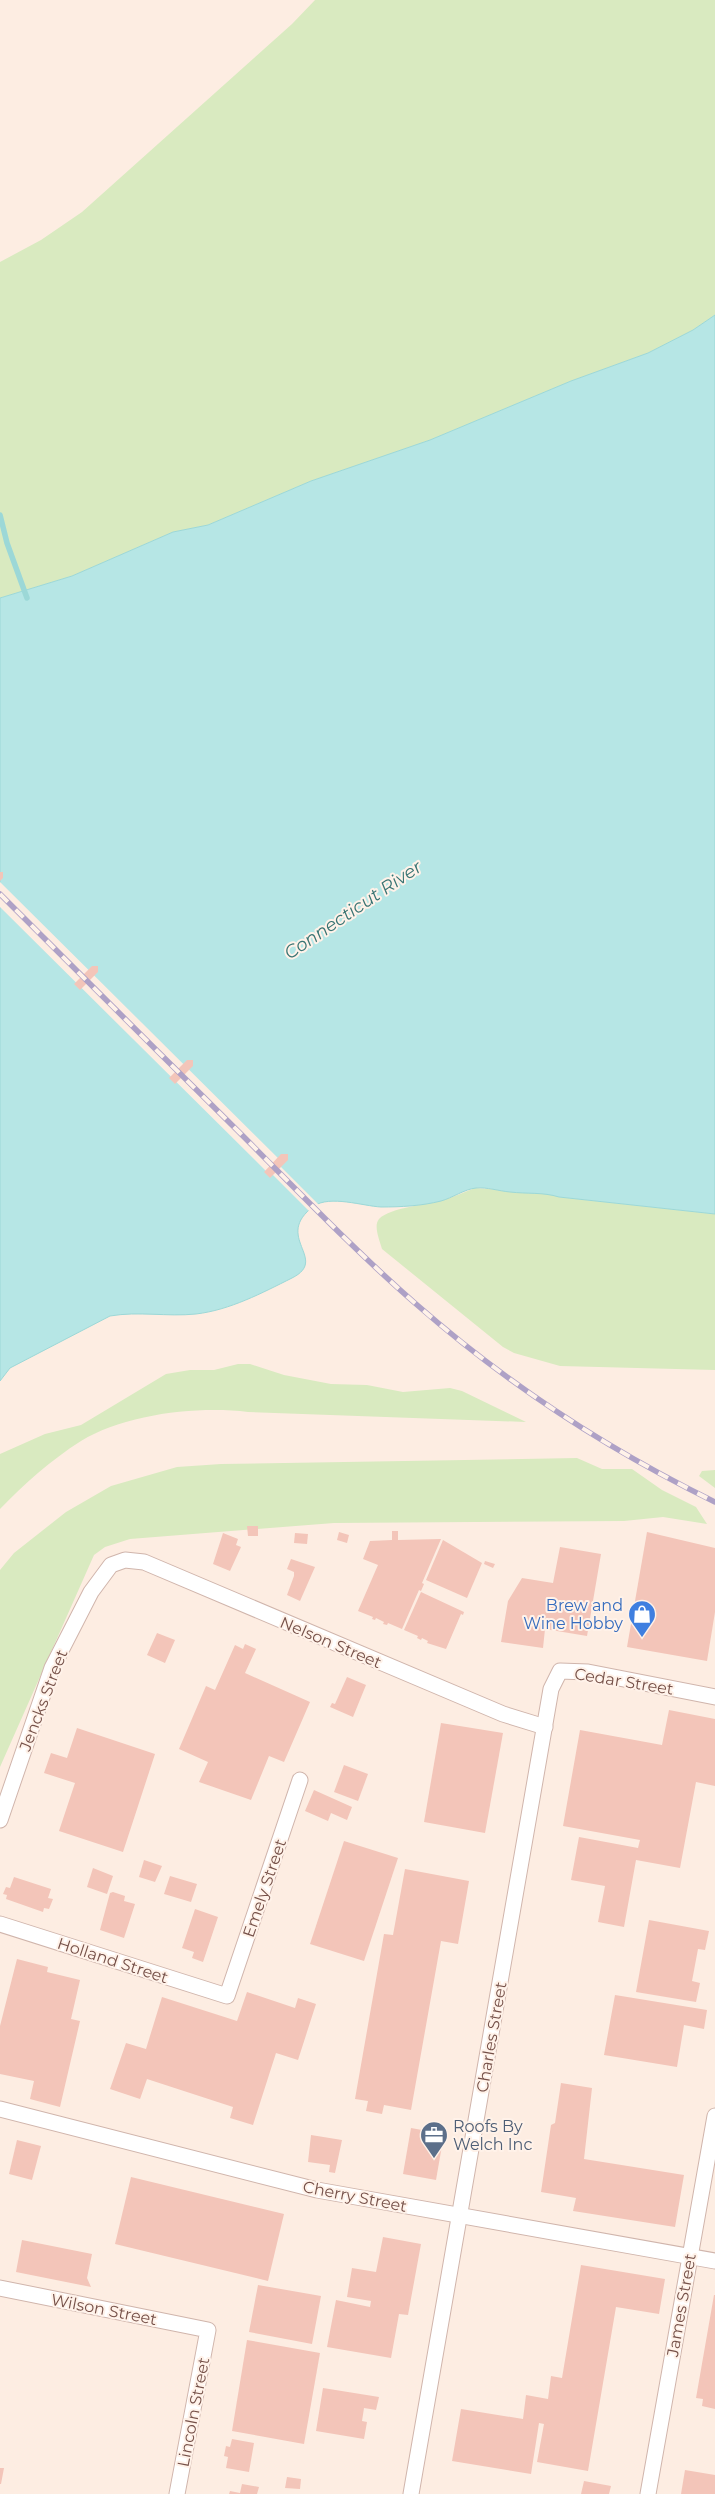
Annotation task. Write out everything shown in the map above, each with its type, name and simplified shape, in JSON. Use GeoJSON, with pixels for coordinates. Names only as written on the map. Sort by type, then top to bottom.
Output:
{"type":"FeatureCollection","features":[{"type":"Feature","properties":{"kind":"street","name":"Nelson Street"},"geometry":{"type":"LineString","coordinates":[[117,1562],[131,1560],[144,1562],[502,1714],[545,1727]]}},
{"type":"Feature","properties":{"kind":"street","name":"Jencks Street"},"geometry":{"type":"LineString","coordinates":[[0,1820],[52,1668],[99,1578],[117,1562]]}},
{"type":"Feature","properties":{"kind":"street","name":"Cedar Street"},"geometry":{"type":"LineString","coordinates":[[545,1727],[551,1689],[560,1671],[588,1672],[715,1697]]}},
{"type":"Feature","properties":{"kind":"street","name":"Charles Street"},"geometry":{"type":"LineString","coordinates":[[410,2494],[545,1727]]}},
{"type":"Feature","properties":{"kind":"street","name":"Emely Street"},"geometry":{"type":"LineString","coordinates":[[227,1996],[300,1780]]}},
{"type":"Feature","properties":{"kind":"street","name":"Holland Street"},"geometry":{"type":"LineString","coordinates":[[0,1924],[227,1996]]}},
{"type":"Feature","properties":{"kind":"street","name":"Cherry Street"},"geometry":{"type":"LineString","coordinates":[[0,2109],[317,2190],[715,2261]]}},
{"type":"Feature","properties":{"kind":"street","name":"James Street"},"geometry":{"type":"LineString","coordinates":[[648,2494],[688,2256],[715,2116]]}},
{"type":"Feature","properties":{"kind":"street","name":"Wilson Street"},"geometry":{"type":"LineString","coordinates":[[0,2288],[208,2330]]}},
{"type":"Feature","properties":{"kind":"street","name":"Lincoln Street"},"geometry":{"type":"LineString","coordinates":[[177,2494],[208,2330]]}},
{"type":"Feature","properties":{"kind":"green space"},"geometry":{"type":"Polygon","coordinates":[[[315,0],[715,0],[715,315],[693,330],[648,353],[571,381],[430,440],[311,481],[208,525],[173,532],[72,576],[0,598],[0,262],[41,240],[82,212],[292,24],[315,0]]]}},
{"type":"Feature","properties":{"kind":"green space"},"geometry":{"type":"Polygon","coordinates":[[[475,1188],[547,1193],[559,1197],[715,1214],[715,1370],[560,1366],[514,1353],[503,1347],[382,1249],[377,1234],[377,1222],[385,1215],[400,1209],[446,1199],[475,1188]]]}},
{"type":"Feature","properties":{"kind":"green space"},"geometry":{"type":"Polygon","coordinates":[[[238,1364],[250,1364],[284,1375],[331,1384],[367,1385],[403,1392],[450,1388],[462,1391],[526,1422],[228,1410],[185,1411],[162,1414],[119,1424],[81,1441],[38,1473],[0,1509],[0,1454],[45,1434],[81,1425],[166,1374],[190,1370],[214,1370],[238,1364]]]}},
{"type":"Feature","properties":{"kind":"green space"},"geometry":{"type":"Polygon","coordinates":[[[577,1458],[602,1469],[632,1469],[662,1490],[696,1507],[707,1524],[663,1517],[624,1521],[334,1523],[130,1539],[105,1547],[94,1555],[0,1767],[0,1570],[14,1553],[66,1512],[111,1486],[177,1467],[221,1464],[577,1458]]]}},
{"type":"Feature","properties":{"kind":"green space"},"geometry":{"type":"Polygon","coordinates":[[[715,1470],[715,1488],[699,1476],[702,1471],[715,1470]]]}},
{"type":"Feature","properties":{"kind":"water","name":"Connecticut River"},"geometry":{"type":"Polygon","coordinates":[[[715,315],[715,1214],[480,1188],[467,1190],[441,1201],[411,1206],[381,1207],[329,1201],[314,1206],[303,1217],[298,1228],[306,1263],[302,1271],[292,1278],[246,1300],[209,1312],[185,1315],[132,1314],[110,1316],[10,1368],[0,1381],[0,598],[72,576],[173,532],[208,525],[311,481],[430,440],[571,381],[648,353],[693,330],[715,315]]]}},
{"type":"Feature","properties":{"kind":"pier"},"geometry":{"type":"Polygon","coordinates":[[[0,882],[282,1162],[279,1165],[320,1206],[311,1213],[271,1173],[269,1174],[0,907],[0,882]]]}},
{"type":"Feature","properties":{"kind":"building"},"geometry":{"type":"Polygon","coordinates":[[[0,872],[3,872],[3,878],[0,881],[0,872]]]}},
{"type":"Feature","properties":{"kind":"building"},"geometry":{"type":"Polygon","coordinates":[[[92,966],[98,966],[98,972],[80,990],[74,984],[92,966]]]}},
{"type":"Feature","properties":{"kind":"building"},"geometry":{"type":"Polygon","coordinates":[[[187,1060],[193,1060],[193,1066],[175,1084],[169,1078],[187,1060]]]}},
{"type":"Feature","properties":{"kind":"building"},"geometry":{"type":"Polygon","coordinates":[[[281,1154],[288,1154],[288,1160],[270,1178],[264,1172],[281,1154]]]}},
{"type":"Feature","properties":{"kind":"building"},"geometry":{"type":"Polygon","coordinates":[[[247,1526],[258,1526],[258,1536],[248,1536],[247,1526]]]}},
{"type":"Feature","properties":{"kind":"building"},"geometry":{"type":"Polygon","coordinates":[[[392,1531],[398,1531],[398,1540],[441,1539],[422,1583],[424,1584],[421,1591],[419,1590],[402,1629],[388,1623],[387,1625],[383,1624],[384,1622],[376,1618],[375,1620],[372,1619],[373,1617],[358,1611],[378,1565],[363,1559],[370,1541],[392,1540],[392,1531]]]}},
{"type":"Feature","properties":{"kind":"building"},"geometry":{"type":"Polygon","coordinates":[[[339,1532],[349,1535],[347,1543],[337,1540],[339,1532]]]}},
{"type":"Feature","properties":{"kind":"building"},"geometry":{"type":"Polygon","coordinates":[[[647,1532],[715,1548],[715,1612],[707,1661],[627,1647],[647,1532]]]}},
{"type":"Feature","properties":{"kind":"building"},"geometry":{"type":"Polygon","coordinates":[[[223,1533],[238,1539],[236,1545],[241,1547],[230,1571],[213,1564],[223,1533]]]}},
{"type":"Feature","properties":{"kind":"building"},"geometry":{"type":"Polygon","coordinates":[[[295,1533],[308,1534],[307,1544],[294,1543],[295,1533]]]}},
{"type":"Feature","properties":{"kind":"building"},"geometry":{"type":"Polygon","coordinates":[[[443,1540],[482,1563],[467,1598],[426,1580],[443,1540]]]}},
{"type":"Feature","properties":{"kind":"building"},"geometry":{"type":"Polygon","coordinates":[[[560,1547],[601,1554],[587,1636],[545,1629],[543,1648],[501,1642],[508,1601],[522,1578],[553,1583],[560,1547]]]}},
{"type":"Feature","properties":{"kind":"building"},"geometry":{"type":"Polygon","coordinates":[[[291,1559],[315,1567],[300,1601],[287,1595],[294,1576],[294,1572],[287,1569],[291,1559]]]}},
{"type":"Feature","properties":{"kind":"building"},"geometry":{"type":"Polygon","coordinates":[[[485,1561],[495,1564],[493,1568],[484,1564],[485,1561]]]}},
{"type":"Feature","properties":{"kind":"building"},"geometry":{"type":"Polygon","coordinates":[[[421,1592],[464,1612],[463,1615],[461,1614],[446,1649],[427,1643],[428,1641],[422,1638],[421,1640],[417,1638],[418,1636],[404,1630],[421,1592]]]}},
{"type":"Feature","properties":{"kind":"building"},"geometry":{"type":"Polygon","coordinates":[[[157,1633],[175,1640],[165,1663],[147,1655],[157,1633]]]}},
{"type":"Feature","properties":{"kind":"building"},"geometry":{"type":"Polygon","coordinates":[[[245,1644],[256,1649],[245,1673],[310,1702],[284,1762],[269,1756],[251,1800],[199,1782],[208,1762],[179,1749],[206,1686],[215,1690],[235,1645],[243,1649],[245,1644]]]}},
{"type":"Feature","properties":{"kind":"building"},"geometry":{"type":"Polygon","coordinates":[[[347,1677],[366,1685],[353,1717],[330,1707],[332,1703],[335,1704],[347,1677]]]}},
{"type":"Feature","properties":{"kind":"building"},"geometry":{"type":"Polygon","coordinates":[[[669,1710],[715,1719],[715,1786],[696,1782],[680,1868],[636,1860],[624,1927],[598,1922],[605,1886],[571,1880],[579,1837],[638,1848],[640,1840],[563,1826],[580,1730],[662,1745],[669,1710]]]}},
{"type":"Feature","properties":{"kind":"building"},"geometry":{"type":"Polygon","coordinates":[[[441,1723],[503,1733],[485,1833],[424,1822],[441,1723]]]}},
{"type":"Feature","properties":{"kind":"building"},"geometry":{"type":"Polygon","coordinates":[[[77,1728],[155,1754],[123,1852],[59,1831],[75,1783],[44,1773],[51,1753],[67,1758],[77,1728]]]}},
{"type":"Feature","properties":{"kind":"building"},"geometry":{"type":"Polygon","coordinates":[[[344,1765],[368,1774],[358,1801],[334,1792],[344,1765]]]}},
{"type":"Feature","properties":{"kind":"building"},"geometry":{"type":"Polygon","coordinates":[[[314,1790],[352,1807],[347,1820],[331,1813],[328,1821],[305,1811],[314,1790]]]}},
{"type":"Feature","properties":{"kind":"building"},"geometry":{"type":"Polygon","coordinates":[[[344,1841],[398,1858],[364,1961],[310,1944],[344,1841]]]}},
{"type":"Feature","properties":{"kind":"building"},"geometry":{"type":"Polygon","coordinates":[[[144,1860],[162,1866],[155,1882],[139,1877],[144,1860]]]}},
{"type":"Feature","properties":{"kind":"building"},"geometry":{"type":"Polygon","coordinates":[[[93,1868],[113,1876],[107,1894],[87,1887],[93,1868]]]}},
{"type":"Feature","properties":{"kind":"building"},"geometry":{"type":"Polygon","coordinates":[[[405,1869],[469,1881],[458,1944],[441,1941],[411,2110],[384,2105],[382,2114],[366,2111],[368,2101],[355,2099],[384,1934],[393,1935],[405,1869]]]}},
{"type":"Feature","properties":{"kind":"building"},"geometry":{"type":"Polygon","coordinates":[[[170,1876],[197,1884],[191,1902],[164,1894],[170,1876]]]}},
{"type":"Feature","properties":{"kind":"building"},"geometry":{"type":"Polygon","coordinates":[[[14,1877],[51,1889],[48,1898],[53,1899],[49,1909],[44,1908],[43,1912],[6,1899],[7,1895],[3,1894],[6,1887],[10,1888],[14,1877]]]}},
{"type":"Feature","properties":{"kind":"building"},"geometry":{"type":"Polygon","coordinates":[[[113,1892],[125,1896],[124,1901],[135,1904],[124,1938],[100,1930],[110,1893],[113,1892]]]}},
{"type":"Feature","properties":{"kind":"building"},"geometry":{"type":"Polygon","coordinates":[[[195,1909],[218,1917],[203,1962],[192,1958],[194,1952],[182,1948],[195,1909]]]}},
{"type":"Feature","properties":{"kind":"building"},"geometry":{"type":"Polygon","coordinates":[[[649,1920],[709,1931],[705,1950],[698,1949],[692,1981],[700,1983],[696,2002],[636,1992],[649,1920]]]}},
{"type":"Feature","properties":{"kind":"building"},"geometry":{"type":"Polygon","coordinates":[[[17,1959],[48,1967],[47,1972],[80,1980],[71,2019],[80,2021],[60,2107],[30,2099],[34,2081],[0,2074],[0,2026],[17,1959]]]}},
{"type":"Feature","properties":{"kind":"building"},"geometry":{"type":"Polygon","coordinates":[[[247,1992],[295,2008],[298,1998],[316,2004],[298,2060],[276,2053],[253,2125],[230,2118],[233,2107],[147,2079],[140,2099],[110,2089],[126,2043],[146,2049],[162,1997],[237,2021],[247,1992]]]}},
{"type":"Feature","properties":{"kind":"building"},"geometry":{"type":"Polygon","coordinates":[[[615,1995],[707,2010],[704,2029],[684,2025],[677,2067],[604,2055],[615,1995]]]}},
{"type":"Feature","properties":{"kind":"building"},"geometry":{"type":"Polygon","coordinates":[[[561,2083],[592,2088],[584,2159],[684,2175],[675,2227],[573,2211],[576,2198],[541,2192],[551,2125],[555,2123],[561,2083]]]}},
{"type":"Feature","properties":{"kind":"building"},"geometry":{"type":"Polygon","coordinates":[[[411,2128],[444,2134],[436,2180],[403,2174],[411,2128]]]}},
{"type":"Feature","properties":{"kind":"building"},"geometry":{"type":"Polygon","coordinates":[[[311,2135],[342,2140],[335,2173],[329,2172],[330,2165],[308,2162],[311,2135]]]}},
{"type":"Feature","properties":{"kind":"building"},"geometry":{"type":"Polygon","coordinates":[[[17,2140],[41,2146],[32,2180],[9,2174],[17,2140]]]}},
{"type":"Feature","properties":{"kind":"building"},"geometry":{"type":"Polygon","coordinates":[[[131,2177],[284,2214],[268,2281],[115,2244],[131,2177]]]}},
{"type":"Feature","properties":{"kind":"building"},"geometry":{"type":"Polygon","coordinates":[[[383,2237],[421,2244],[408,2315],[399,2314],[391,2358],[327,2347],[336,2300],[370,2307],[371,2301],[347,2297],[352,2268],[376,2272],[383,2237]]]}},
{"type":"Feature","properties":{"kind":"building"},"geometry":{"type":"Polygon","coordinates":[[[22,2240],[92,2254],[87,2278],[91,2287],[16,2272],[22,2240]]]}},
{"type":"Feature","properties":{"kind":"building"},"geometry":{"type":"Polygon","coordinates":[[[581,2265],[665,2279],[659,2314],[616,2307],[588,2471],[537,2462],[544,2424],[539,2423],[531,2474],[452,2461],[461,2409],[523,2419],[526,2395],[548,2399],[551,2376],[562,2378],[581,2265]]]}},
{"type":"Feature","properties":{"kind":"building"},"geometry":{"type":"Polygon","coordinates":[[[258,2285],[321,2296],[312,2344],[249,2332],[258,2285]]]}},
{"type":"Feature","properties":{"kind":"building"},"geometry":{"type":"Polygon","coordinates":[[[714,2295],[715,2409],[702,2406],[703,2399],[696,2398],[714,2295]]]}},
{"type":"Feature","properties":{"kind":"building"},"geometry":{"type":"Polygon","coordinates":[[[247,2340],[320,2353],[304,2444],[232,2431],[247,2340]]]}},
{"type":"Feature","properties":{"kind":"building"},"geometry":{"type":"Polygon","coordinates":[[[323,2388],[379,2397],[376,2410],[364,2408],[362,2421],[367,2422],[364,2439],[316,2431],[323,2388]]]}},
{"type":"Feature","properties":{"kind":"building"},"geometry":{"type":"Polygon","coordinates":[[[232,2439],[254,2443],[249,2472],[226,2468],[228,2457],[224,2456],[226,2446],[230,2447],[232,2439]]]}},
{"type":"Feature","properties":{"kind":"building"},"geometry":{"type":"Polygon","coordinates":[[[0,2468],[4,2468],[1,2484],[0,2484],[0,2468]]]}},
{"type":"Feature","properties":{"kind":"building"},"geometry":{"type":"Polygon","coordinates":[[[685,2470],[715,2475],[715,2494],[681,2494],[685,2470]]]}},
{"type":"Feature","properties":{"kind":"building"},"geometry":{"type":"Polygon","coordinates":[[[287,2477],[301,2479],[300,2489],[285,2488],[287,2477]]]}},
{"type":"Feature","properties":{"kind":"building"},"geometry":{"type":"Polygon","coordinates":[[[584,2481],[611,2486],[609,2494],[581,2494],[584,2481]]]}},
{"type":"Feature","properties":{"kind":"building"},"geometry":{"type":"Polygon","coordinates":[[[242,2484],[259,2487],[257,2494],[229,2494],[230,2491],[240,2493],[242,2484]]]}},
{"type":"Feature","properties":{"kind":"waterway"},"geometry":{"type":"LineString","coordinates":[[0,515],[7,543],[27,598]]}},
{"type":"Feature","properties":{"kind":"railway"},"geometry":{"type":"LineString","coordinates":[[0,894],[326,1220],[450,1333],[559,1413],[635,1460],[715,1502]]}},
{"type":"Feature","properties":{"kind":"place","name":"Brew and Wine Hobby"},"geometry":{"type":"Point","coordinates":[642,1638]}},
{"type":"Feature","properties":{"kind":"place","name":"Roofs By Welch Inc"},"geometry":{"type":"Point","coordinates":[434,2159]}}]}
